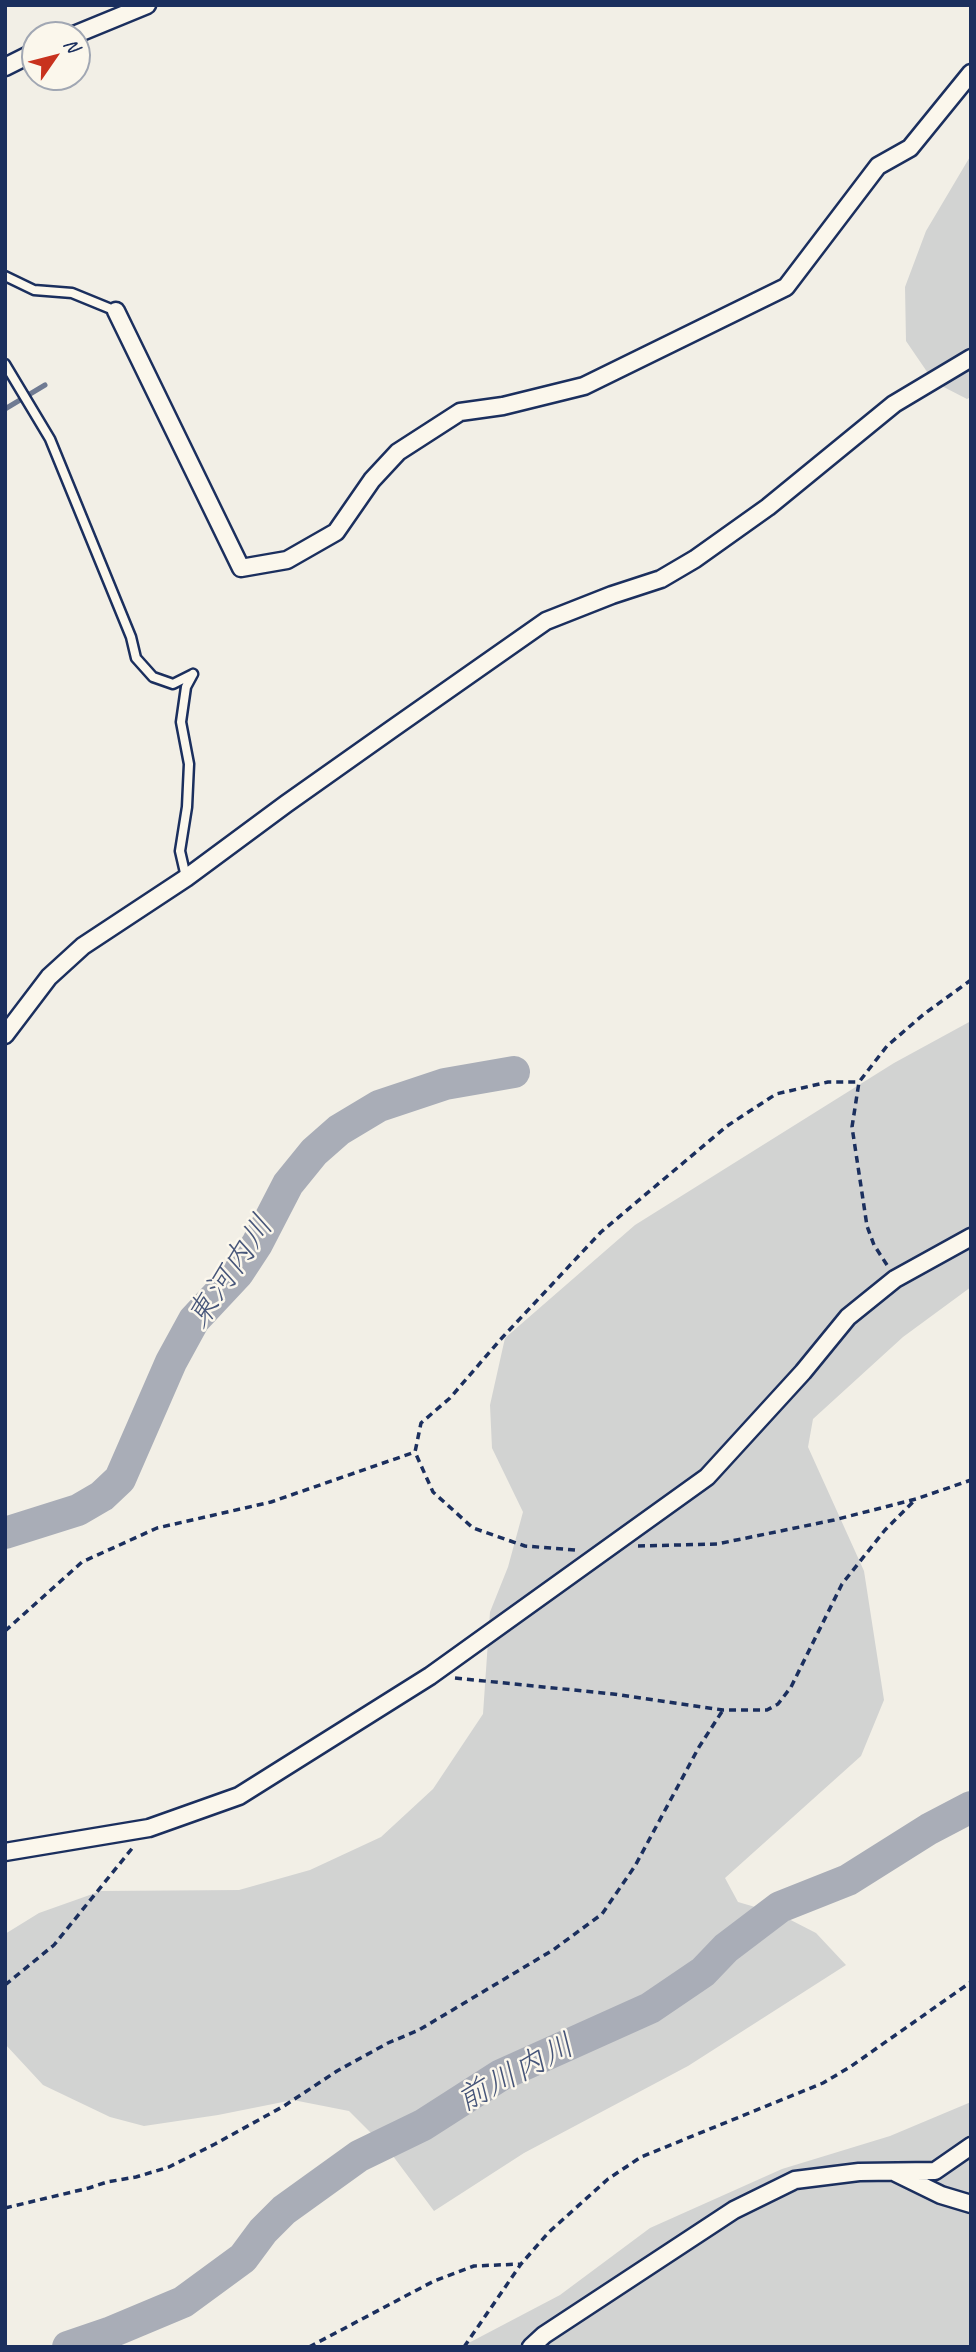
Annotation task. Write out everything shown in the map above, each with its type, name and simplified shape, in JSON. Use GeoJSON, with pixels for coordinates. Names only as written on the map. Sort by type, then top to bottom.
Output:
{"type":"FeatureCollection","features":[{"type":"Feature","properties":{"kind":"street"},"geometry":{"type":"LineString","coordinates":[[91,28],[146,5]]}},
{"type":"Feature","properties":{"kind":"street"},"geometry":{"type":"LineString","coordinates":[[5,67],[21,59]]}},
{"type":"Feature","properties":{"kind":"street"},"geometry":{"type":"LineString","coordinates":[[116,311],[241,568],[287,560],[335,532],[372,480],[398,452],[460,412],[503,406],[583,386],[786,287],[878,166],[910,148],[971,73]]}},
{"type":"Feature","properties":{"kind":"street"},"geometry":{"type":"LineString","coordinates":[[5,1035],[49,977],[83,946],[186,878],[286,804],[546,621],[661,579],[695,559],[768,507],[894,404],[971,358]]}},
{"type":"Feature","properties":{"kind":"street"},"geometry":{"type":"LineString","coordinates":[[5,1852],[149,1828],[239,1797],[430,1676],[707,1477],[803,1373],[848,1317],[895,1279],[971,1237]]}},
{"type":"Feature","properties":{"kind":"street"},"geometry":{"type":"LineString","coordinates":[[531,2347],[544,2335],[734,2210],[795,2180],[890,2170],[935,2171],[971,2146]]}},
{"type":"Feature","properties":{"kind":"street"},"geometry":{"type":"LineString","coordinates":[[890,2170],[942,2195],[971,2204]]}},
{"type":"Feature","properties":{"kind":"lane"},"geometry":{"type":"LineString","coordinates":[[5,276],[34,290],[72,293],[116,311]]}},
{"type":"Feature","properties":{"kind":"lane"},"geometry":{"type":"LineString","coordinates":[[5,364],[50,439],[131,637],[136,658],[153,677],[173,684],[193,674],[186,687],[181,722],[189,764],[187,807],[180,850],[186,878]]}},
{"type":"Feature","properties":{"kind":"path"},"geometry":{"type":"LineString","coordinates":[[895,1279],[874,1245],[866,1226],[852,1127],[859,1082],[887,1046],[924,1014],[971,980]]}},
{"type":"Feature","properties":{"kind":"path"},"geometry":{"type":"LineString","coordinates":[[859,1082],[828,1082],[776,1094],[727,1126],[601,1232],[499,1340],[450,1398],[421,1423],[415,1452],[433,1492],[473,1528],[524,1546],[572,1551],[611,1547],[717,1544],[834,1520],[916,1499],[971,1480]]}},
{"type":"Feature","properties":{"kind":"path"},"geometry":{"type":"LineString","coordinates":[[5,1631],[82,1562],[157,1528],[271,1502],[415,1452]]}},
{"type":"Feature","properties":{"kind":"path"},"geometry":{"type":"LineString","coordinates":[[430,1676],[613,1694],[723,1710],[767,1710],[778,1703],[791,1687],[842,1584],[885,1530],[916,1499]]}},
{"type":"Feature","properties":{"kind":"path"},"geometry":{"type":"LineString","coordinates":[[5,2208],[169,2167],[284,2106],[337,2071],[388,2043],[419,2030],[553,1950],[601,1914],[635,1866],[699,1747],[723,1710]]}},
{"type":"Feature","properties":{"kind":"path"},"geometry":{"type":"LineString","coordinates":[[5,1985],[54,1945],[149,1828]]}},
{"type":"Feature","properties":{"kind":"path"},"geometry":{"type":"LineString","coordinates":[[464,2347],[521,2264],[549,2232],[608,2179],[641,2157],[823,2083],[971,1982]]}},
{"type":"Feature","properties":{"kind":"path"},"geometry":{"type":"LineString","coordinates":[[309,2347],[434,2281],[474,2266],[521,2264]]}},
{"type":"Feature","properties":{"kind":"shaded area"},"geometry":{"type":"Polygon","coordinates":[[[971,155],[971,397],[967,399],[934,382],[906,341],[905,287],[926,231],[971,155]]]}},
{"type":"Feature","properties":{"kind":"shaded area"},"geometry":{"type":"Polygon","coordinates":[[[971,1021],[971,1287],[903,1337],[813,1419],[808,1447],[864,1571],[884,1700],[861,1756],[725,1878],[738,1902],[779,1914],[816,1933],[846,1965],[688,2066],[524,2153],[434,2211],[390,2152],[349,2111],[293,2100],[144,2126],[110,2117],[43,2085],[5,2044],[5,1934],[39,1913],[101,1891],[239,1890],[310,1870],[381,1837],[433,1789],[483,1714],[490,1612],[508,1567],[523,1512],[492,1448],[490,1405],[505,1338],[635,1225],[894,1063],[971,1021]]]}},
{"type":"Feature","properties":{"kind":"shaded area"},"geometry":{"type":"Polygon","coordinates":[[[971,2102],[971,2347],[461,2347],[560,2295],[650,2228],[782,2169],[890,2136],[971,2102]]]}},
{"type":"Feature","properties":{"kind":"waterway"},"geometry":{"type":"LineString","coordinates":[[5,409],[45,385]]}},
{"type":"Feature","properties":{"kind":"waterway","name":"東河内川"},"geometry":{"type":"LineString","coordinates":[[5,1533],[78,1510],[102,1496],[120,1479],[171,1362],[194,1320],[238,1273],[257,1244],[288,1184],[314,1152],[339,1130],[379,1106],[445,1084],[514,1072]]}},
{"type":"Feature","properties":{"kind":"waterway","name":"前川内川"},"geometry":{"type":"LineString","coordinates":[[68,2347],[183,2302],[243,2258],[263,2231],[284,2210],[359,2156],[423,2125],[501,2075],[650,2008],[703,1972],[726,1948],[780,1907],[848,1880],[929,1829],[971,1807]]}}]}
